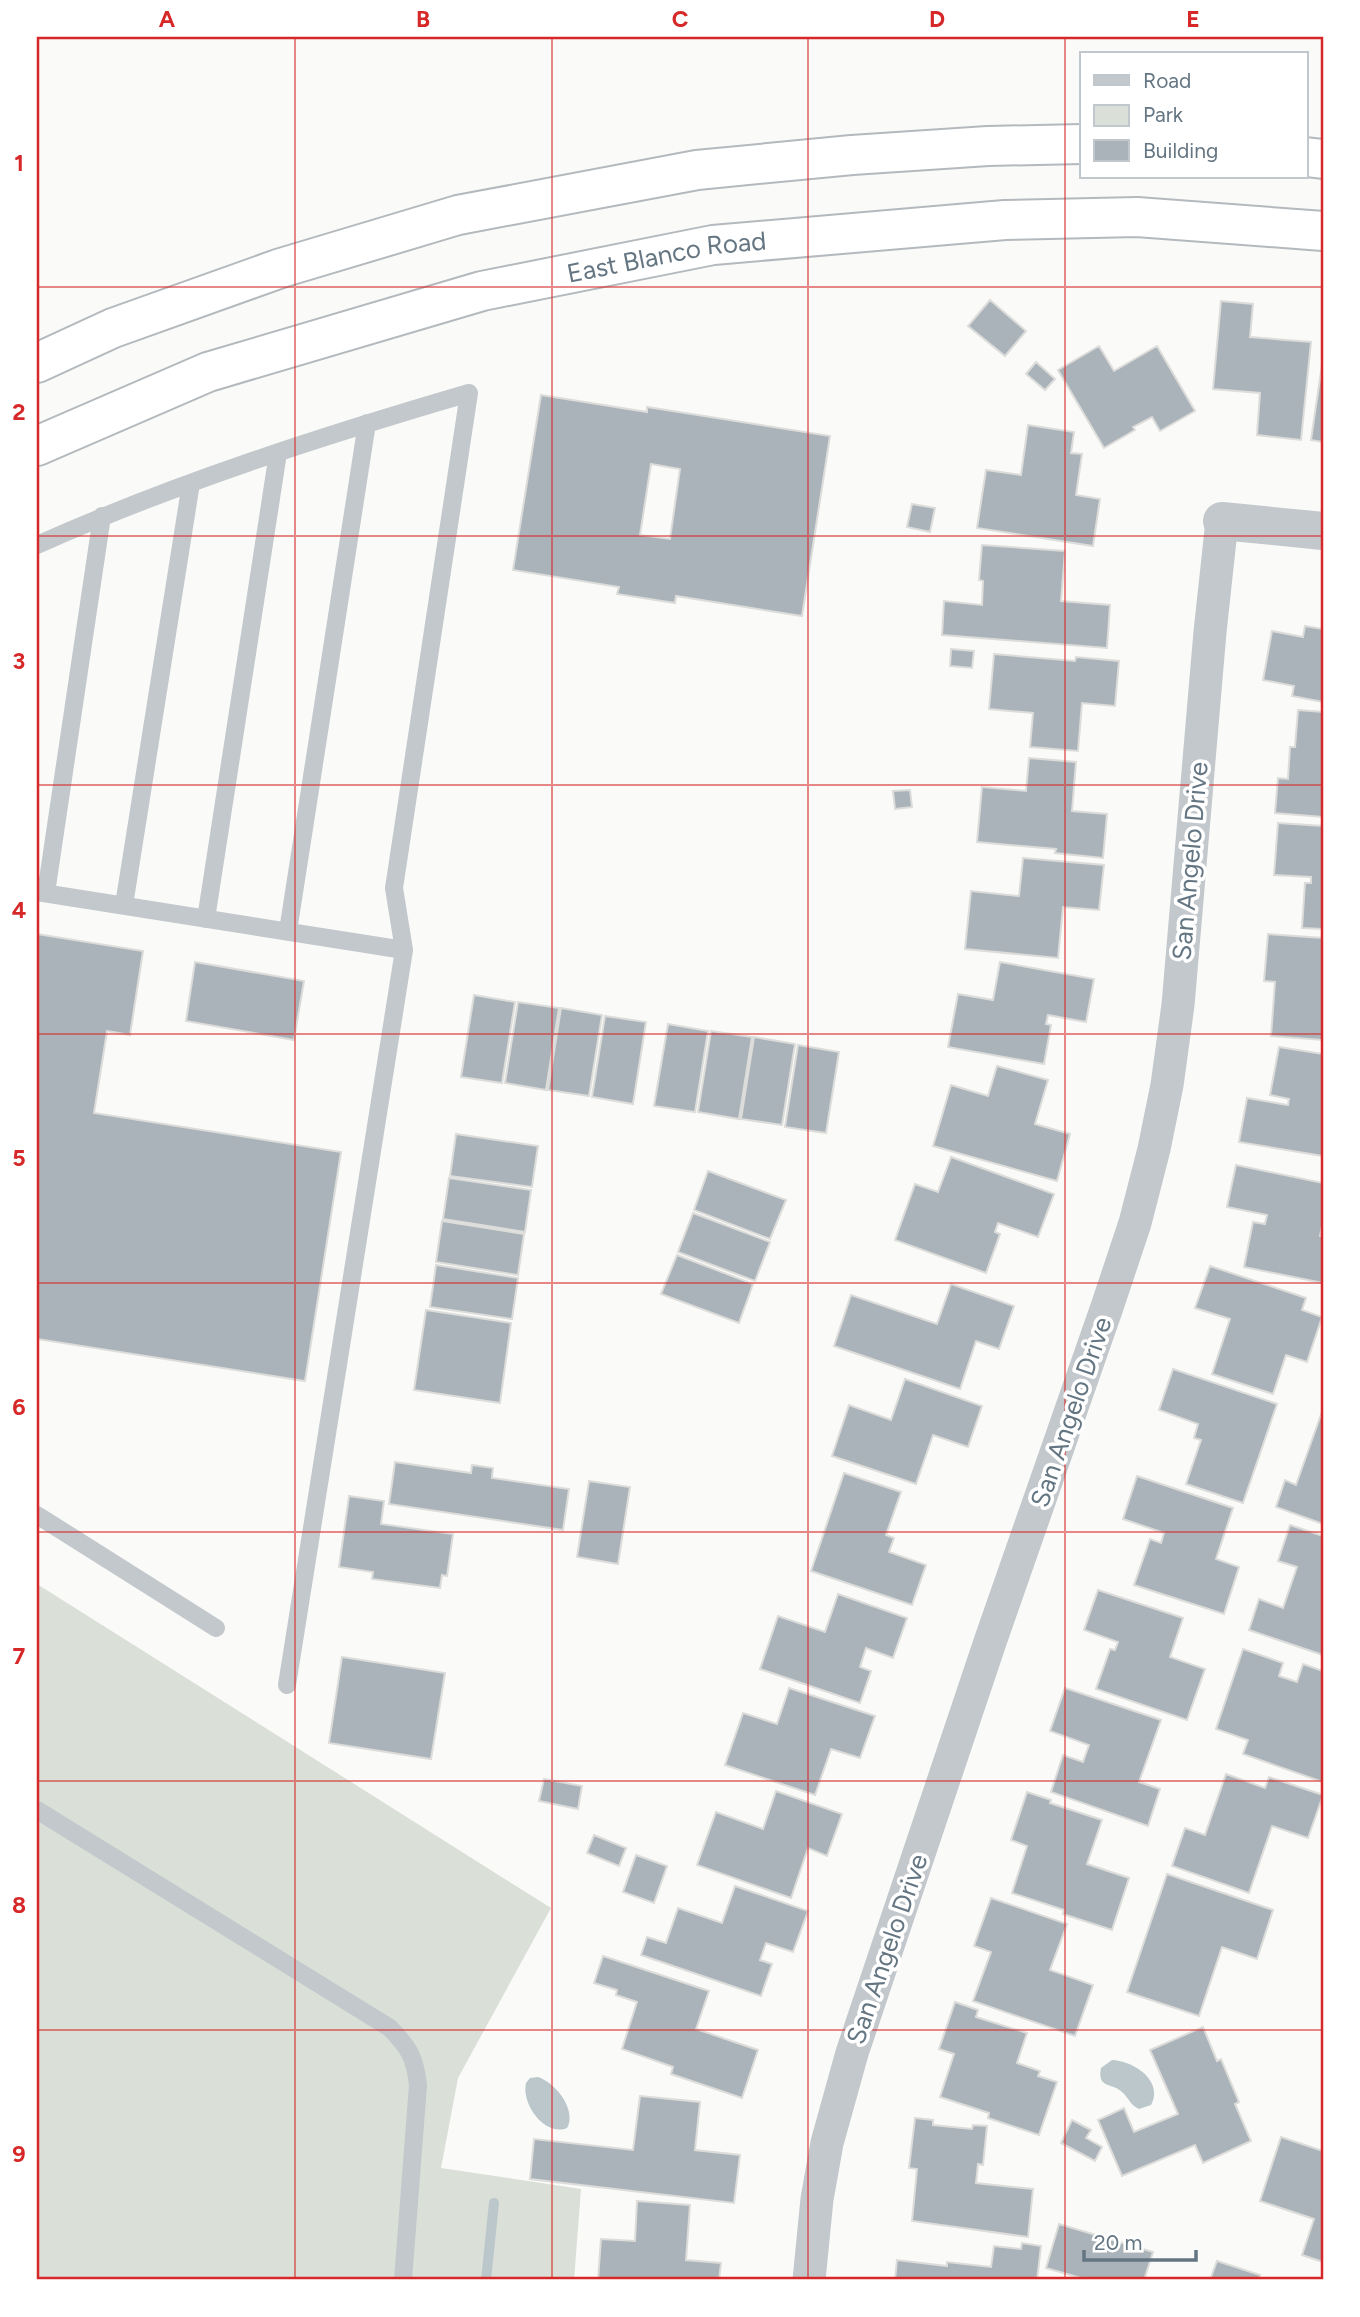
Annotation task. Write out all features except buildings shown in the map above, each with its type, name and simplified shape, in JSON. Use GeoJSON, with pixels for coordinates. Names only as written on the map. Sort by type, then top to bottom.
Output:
{"type":"FeatureCollection","features":[{"type":"Feature","properties":{"kind":"highway"},"geometry":{"type":"LineString","coordinates":[[37,363],[113,328],[281,268],[458,215],[696,170],[852,155],[988,146],[1080,144]]}},
{"type":"Feature","properties":{"kind":"highway","name":"East Blanco Road"},"geometry":{"type":"LineString","coordinates":[[37,446],[208,372],[469,295],[713,245],[1005,220],[1137,217],[1323,231]]}},
{"type":"Feature","properties":{"kind":"street"},"geometry":{"type":"LineString","coordinates":[[1222,521],[1323,531]]}},
{"type":"Feature","properties":{"kind":"street","name":"San Angelo Drive"},"geometry":{"type":"LineString","coordinates":[[808,2280],[817,2199],[827,2143],[852,2053],[991,1639],[1111,1295],[1135,1223],[1154,1149],[1167,1085],[1178,1005],[1222,521]]}},
{"type":"Feature","properties":{"kind":"lane"},"geometry":{"type":"LineString","coordinates":[[37,545],[102,516],[191,483],[366,423],[469,394],[394,888],[404,950],[287,1685]]}},
{"type":"Feature","properties":{"kind":"lane"},"geometry":{"type":"LineString","coordinates":[[288,932],[366,423]]}},
{"type":"Feature","properties":{"kind":"lane"},"geometry":{"type":"LineString","coordinates":[[206,919],[278,453]]}},
{"type":"Feature","properties":{"kind":"lane"},"geometry":{"type":"LineString","coordinates":[[124,905],[191,483]]}},
{"type":"Feature","properties":{"kind":"lane"},"geometry":{"type":"LineString","coordinates":[[102,516],[41,892],[404,950]]}},
{"type":"Feature","properties":{"kind":"lane"},"geometry":{"type":"LineString","coordinates":[[37,1516],[216,1628]]}},
{"type":"Feature","properties":{"kind":"lane"},"geometry":{"type":"LineString","coordinates":[[37,1810],[390,2028],[407,2046],[415,2063],[418,2085],[403,2280]]}},
{"type":"Feature","properties":{"kind":"green space"},"geometry":{"type":"Polygon","coordinates":[[[37,1584],[551,1908],[458,2078],[441,2168],[581,2189],[574,2280],[37,2280],[37,1584]]]}},
{"type":"Feature","properties":{"kind":"shaded area"},"geometry":{"type":"Polygon","coordinates":[[[1112,2060],[1129,2064],[1145,2074],[1153,2088],[1151,2105],[1139,2109],[1118,2089],[1103,2082],[1101,2068],[1112,2060]]]}},
{"type":"Feature","properties":{"kind":"shaded area"},"geometry":{"type":"Polygon","coordinates":[[[538,2077],[552,2085],[563,2098],[569,2113],[567,2128],[551,2128],[536,2117],[531,2109],[525,2091],[526,2083],[530,2078],[538,2077]]]}},
{"type":"Feature","properties":{"kind":"waterway"},"geometry":{"type":"LineString","coordinates":[[486,2280],[494,2203]]}}]}
